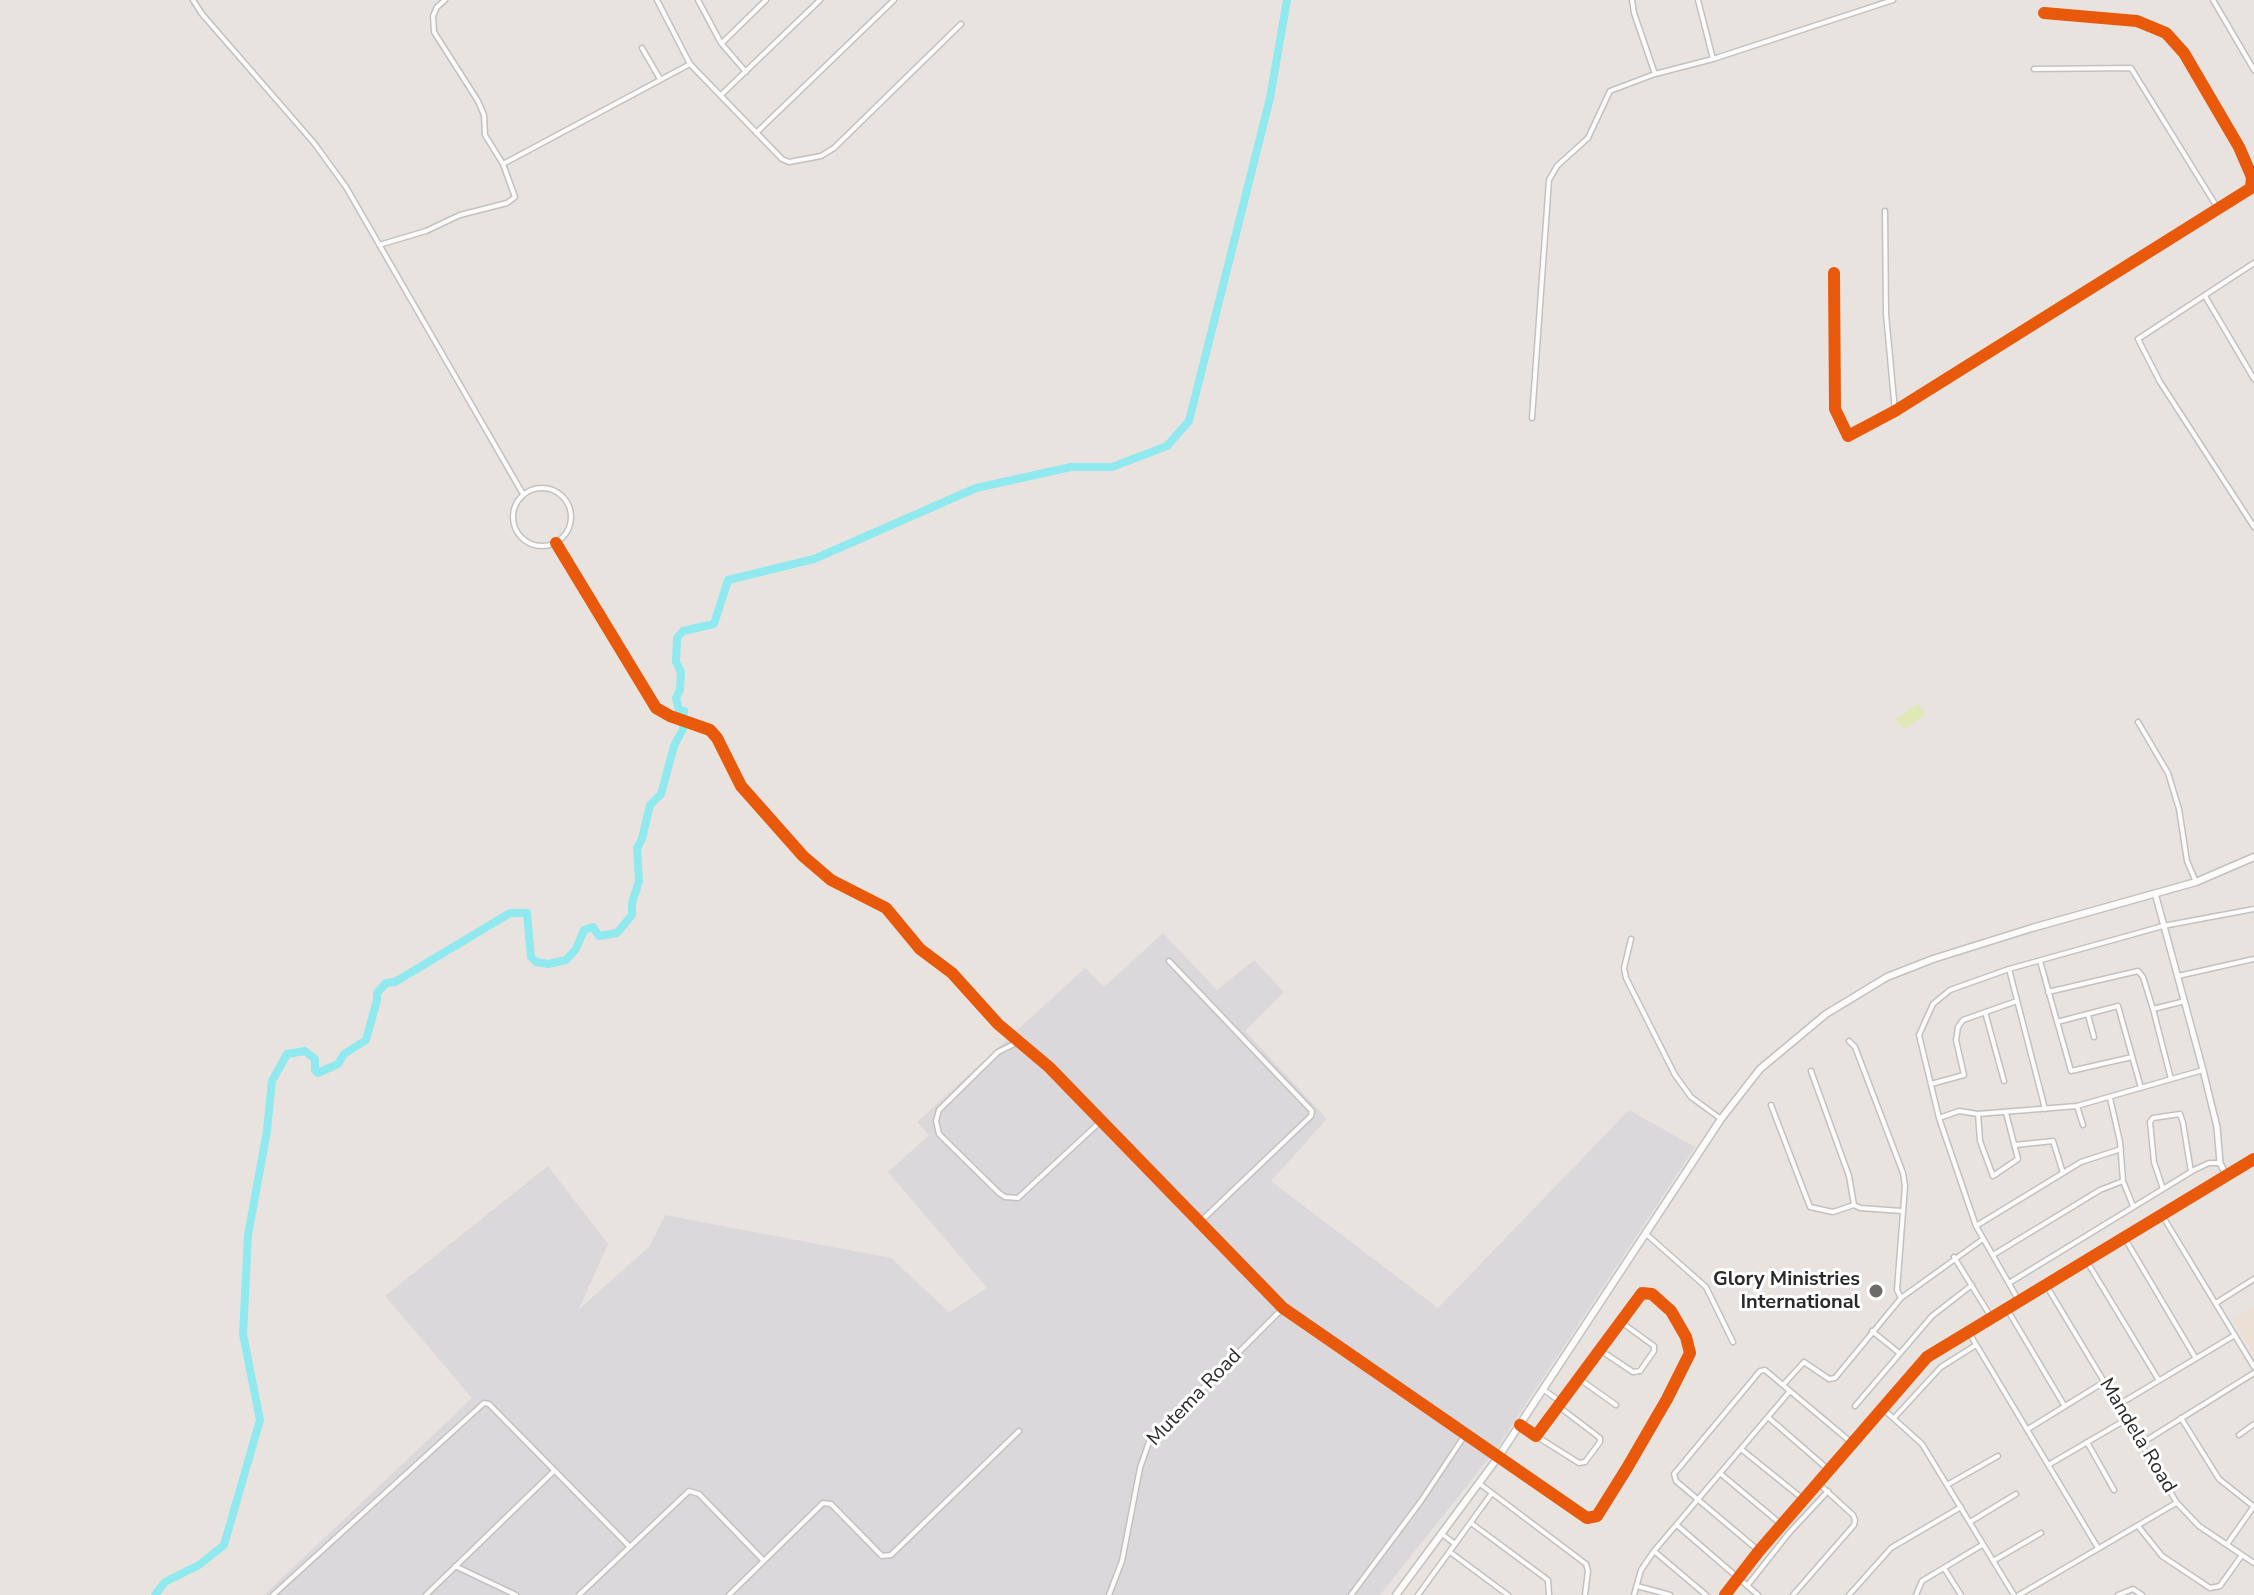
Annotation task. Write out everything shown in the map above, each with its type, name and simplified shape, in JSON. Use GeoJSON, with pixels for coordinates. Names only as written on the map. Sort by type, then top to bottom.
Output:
{"type":"FeatureCollection","features":[{"type":"Feature","properties":{"kind":"main road"},"geometry":{"type":"LineString","coordinates":[[1396,1595],[1499,1456],[1721,1119],[1760,1069],[1826,1014],[1887,977],[1933,959],[2196,882],[2254,857]]}},
{"type":"Feature","properties":{"kind":"street"},"geometry":{"type":"LineString","coordinates":[[193,0],[317,147],[346,187],[523,494]]}},
{"type":"Feature","properties":{"kind":"street"},"geometry":{"type":"LineString","coordinates":[[379,245],[426,231],[460,215],[507,203],[515,197],[503,164],[485,135],[484,115],[478,101],[434,32],[433,16],[445,0]]}},
{"type":"Feature","properties":{"kind":"street"},"geometry":{"type":"LineString","coordinates":[[657,0],[690,64],[786,161],[802,161],[827,152],[842,141],[961,24]]}},
{"type":"Feature","properties":{"kind":"street"},"geometry":{"type":"LineString","coordinates":[[698,0],[721,43],[746,72]]}},
{"type":"Feature","properties":{"kind":"street"},"geometry":{"type":"LineString","coordinates":[[721,43],[766,0]]}},
{"type":"Feature","properties":{"kind":"street"},"geometry":{"type":"LineString","coordinates":[[721,95],[820,0]]}},
{"type":"Feature","properties":{"kind":"street"},"geometry":{"type":"LineString","coordinates":[[756,133],[894,0]]}},
{"type":"Feature","properties":{"kind":"street"},"geometry":{"type":"LineString","coordinates":[[1632,0],[1655,74]]}},
{"type":"Feature","properties":{"kind":"street"},"geometry":{"type":"LineString","coordinates":[[1698,0],[1713,59]]}},
{"type":"Feature","properties":{"kind":"street"},"geometry":{"type":"LineString","coordinates":[[1532,418],[1549,180],[1557,166],[1588,138],[1610,91],[1655,74],[1713,59],[1893,0]]}},
{"type":"Feature","properties":{"kind":"street"},"geometry":{"type":"LineString","coordinates":[[2213,0],[2254,70]]}},
{"type":"Feature","properties":{"kind":"street"},"geometry":{"type":"LineString","coordinates":[[1834,273],[1835,409],[1848,436],[1895,411],[2249,189],[2252,177],[2239,147],[2184,53],[2166,33],[2137,21],[2044,13]]}},
{"type":"Feature","properties":{"kind":"street"},"geometry":{"type":"LineString","coordinates":[[642,48],[660,79]]}},
{"type":"Feature","properties":{"kind":"street"},"geometry":{"type":"LineString","coordinates":[[503,164],[690,64]]}},
{"type":"Feature","properties":{"kind":"street"},"geometry":{"type":"LineString","coordinates":[[2034,69],[2131,68],[2217,207]]}},
{"type":"Feature","properties":{"kind":"street"},"geometry":{"type":"LineString","coordinates":[[1885,211],[1886,314],[1895,411]]}},
{"type":"Feature","properties":{"kind":"street"},"geometry":{"type":"LineString","coordinates":[[2254,263],[2138,339],[2160,382],[2254,527]]}},
{"type":"Feature","properties":{"kind":"street"},"geometry":{"type":"LineString","coordinates":[[2205,296],[2254,379]]}},
{"type":"Feature","properties":{"kind":"street"},"geometry":{"type":"LineString","coordinates":[[535,488],[548,488],[560,494],[569,505],[571,519],[566,533],[556,543],[543,546],[530,544],[520,537],[514,525],[513,512],[523,494],[535,488]]}},
{"type":"Feature","properties":{"kind":"street"},"geometry":{"type":"LineString","coordinates":[[556,543],[656,708],[688,724],[710,730],[741,786],[803,856],[831,880],[886,908],[920,949],[952,973],[998,1024],[1049,1067],[1283,1308],[1587,1518],[1597,1516],[1661,1411],[1690,1350],[1671,1311],[1652,1294],[1647,1292],[1638,1296],[1536,1436]]}},
{"type":"Feature","properties":{"kind":"street"},"geometry":{"type":"LineString","coordinates":[[2138,722],[2168,773],[2179,809],[2187,861],[2196,882]]}},
{"type":"Feature","properties":{"kind":"street"},"geometry":{"type":"LineString","coordinates":[[2155,892],[2203,1070],[2217,1127],[2220,1163],[2226,1175]]}},
{"type":"Feature","properties":{"kind":"street"},"geometry":{"type":"LineString","coordinates":[[2019,1301],[1976,1226],[1939,1118],[1919,1035],[1933,1004],[1950,990],[2009,969],[2163,926],[2254,909]]}},
{"type":"Feature","properties":{"kind":"street"},"geometry":{"type":"LineString","coordinates":[[1631,939],[1625,973],[1675,1075],[1686,1092],[1721,1119]]}},
{"type":"Feature","properties":{"kind":"street"},"geometry":{"type":"LineString","coordinates":[[2178,976],[2254,959]]}},
{"type":"Feature","properties":{"kind":"street"},"geometry":{"type":"LineString","coordinates":[[1169,961],[1312,1111],[1311,1116],[1200,1222]]}},
{"type":"Feature","properties":{"kind":"street"},"geometry":{"type":"LineString","coordinates":[[2040,961],[2072,1071],[2132,1057]]}},
{"type":"Feature","properties":{"kind":"street"},"geometry":{"type":"LineString","coordinates":[[2009,969],[2045,1109]]}},
{"type":"Feature","properties":{"kind":"street"},"geometry":{"type":"LineString","coordinates":[[2048,992],[2136,970],[2143,977],[2171,1079]]}},
{"type":"Feature","properties":{"kind":"street"},"geometry":{"type":"LineString","coordinates":[[1930,1084],[1963,1076],[1956,1031],[1963,1020],[2017,1001]]}},
{"type":"Feature","properties":{"kind":"street"},"geometry":{"type":"LineString","coordinates":[[2153,1009],[2185,1001]]}},
{"type":"Feature","properties":{"kind":"street"},"geometry":{"type":"LineString","coordinates":[[2057,1022],[2118,1006],[2141,1088]]}},
{"type":"Feature","properties":{"kind":"street"},"geometry":{"type":"LineString","coordinates":[[1985,1012],[2004,1081]]}},
{"type":"Feature","properties":{"kind":"street"},"geometry":{"type":"LineString","coordinates":[[2088,1015],[2094,1037]]}},
{"type":"Feature","properties":{"kind":"street"},"geometry":{"type":"LineString","coordinates":[[1020,1041],[998,1052],[939,1110],[936,1121],[939,1134],[999,1193],[1018,1198],[1100,1122]]}},
{"type":"Feature","properties":{"kind":"street"},"geometry":{"type":"LineString","coordinates":[[1849,1041],[1855,1047],[1903,1173],[1905,1186],[1897,1290],[1901,1298]]}},
{"type":"Feature","properties":{"kind":"street"},"geometry":{"type":"LineString","coordinates":[[1939,1118],[1959,1111],[2006,1113],[2077,1106],[2203,1070]]}},
{"type":"Feature","properties":{"kind":"street"},"geometry":{"type":"LineString","coordinates":[[1811,1071],[1849,1176],[1854,1205]]}},
{"type":"Feature","properties":{"kind":"street"},"geometry":{"type":"LineString","coordinates":[[2110,1098],[2121,1149],[2123,1181],[2133,1206]]}},
{"type":"Feature","properties":{"kind":"street"},"geometry":{"type":"LineString","coordinates":[[1771,1105],[1810,1207],[1833,1212],[1854,1205],[1902,1211]]}},
{"type":"Feature","properties":{"kind":"street"},"geometry":{"type":"LineString","coordinates":[[2077,1106],[2083,1125]]}},
{"type":"Feature","properties":{"kind":"street"},"geometry":{"type":"LineString","coordinates":[[1978,1114],[1980,1141],[1992,1176],[2018,1160],[2006,1113]]}},
{"type":"Feature","properties":{"kind":"street"},"geometry":{"type":"LineString","coordinates":[[2163,1189],[2154,1162],[2150,1122],[2153,1118],[2180,1114],[2191,1172]]}},
{"type":"Feature","properties":{"kind":"street"},"geometry":{"type":"LineString","coordinates":[[2015,1145],[2053,1141],[2063,1173]]}},
{"type":"Feature","properties":{"kind":"street"},"geometry":{"type":"LineString","coordinates":[[1976,1226],[2089,1159],[2121,1149]]}},
{"type":"Feature","properties":{"kind":"street"},"geometry":{"type":"LineString","coordinates":[[1725,1595],[1759,1551],[1927,1357],[2254,1159]]}},
{"type":"Feature","properties":{"kind":"street"},"geometry":{"type":"LineString","coordinates":[[2009,1283],[2191,1172],[2209,1163],[2220,1163]]}},
{"type":"Feature","properties":{"kind":"street"},"geometry":{"type":"LineString","coordinates":[[1993,1255],[2100,1190],[2123,1181]]}},
{"type":"Feature","properties":{"kind":"street"},"geometry":{"type":"LineString","coordinates":[[2162,1215],[2254,1367]]}},
{"type":"Feature","properties":{"kind":"street"},"geometry":{"type":"LineString","coordinates":[[1645,1233],[1706,1287],[1733,1342]]}},
{"type":"Feature","properties":{"kind":"street"},"geometry":{"type":"LineString","coordinates":[[2124,1237],[2195,1357]]}},
{"type":"Feature","properties":{"kind":"street"},"geometry":{"type":"LineString","coordinates":[[1783,1385],[1804,1362],[1829,1379],[1835,1378],[1901,1298],[1983,1239]]}},
{"type":"Feature","properties":{"kind":"street"},"geometry":{"type":"LineString","coordinates":[[1954,1257],[1991,1317]]}},
{"type":"Feature","properties":{"kind":"street"},"geometry":{"type":"LineString","coordinates":[[2086,1260],[2158,1379]]}},
{"type":"Feature","properties":{"kind":"street"},"geometry":{"type":"LineString","coordinates":[[2216,1303],[2254,1279]]}},
{"type":"Feature","properties":{"kind":"street"},"geometry":{"type":"LineString","coordinates":[[1855,1406],[1898,1352],[1932,1316],[1972,1285]]}},
{"type":"Feature","properties":{"kind":"street","name":"Mandela Road"},"geometry":{"type":"LineString","coordinates":[[2046,1285],[2177,1503],[2199,1526],[2254,1563]]}},
{"type":"Feature","properties":{"kind":"street","name":"Mutema Road"},"geometry":{"type":"LineString","coordinates":[[1109,1595],[1122,1561],[1140,1468],[1149,1442],[1283,1308]]}},
{"type":"Feature","properties":{"kind":"street"},"geometry":{"type":"LineString","coordinates":[[2007,1309],[2064,1405]]}},
{"type":"Feature","properties":{"kind":"street"},"geometry":{"type":"LineString","coordinates":[[1600,1350],[1633,1372],[1640,1371],[1654,1351],[1654,1346],[1621,1322]]}},
{"type":"Feature","properties":{"kind":"street"},"geometry":{"type":"LineString","coordinates":[[1872,1331],[1898,1352]]}},
{"type":"Feature","properties":{"kind":"street"},"geometry":{"type":"LineString","coordinates":[[1968,1331],[2098,1548]]}},
{"type":"Feature","properties":{"kind":"street"},"geometry":{"type":"LineString","coordinates":[[2118,1405],[2235,1335]]}},
{"type":"Feature","properties":{"kind":"street"},"geometry":{"type":"LineString","coordinates":[[1894,1418],[1941,1367],[1976,1345]]}},
{"type":"Feature","properties":{"kind":"street"},"geometry":{"type":"LineString","coordinates":[[1759,1551],[1676,1481],[1676,1471],[1760,1371],[1765,1370],[1853,1444]]}},
{"type":"Feature","properties":{"kind":"street"},"geometry":{"type":"LineString","coordinates":[[2142,1443],[2254,1373]]}},
{"type":"Feature","properties":{"kind":"street"},"geometry":{"type":"LineString","coordinates":[[1578,1378],[1616,1405]]}},
{"type":"Feature","properties":{"kind":"street"},"geometry":{"type":"LineString","coordinates":[[2028,1429],[2104,1382]]}},
{"type":"Feature","properties":{"kind":"street"},"geometry":{"type":"LineString","coordinates":[[1520,1425],[1579,1463],[1585,1462],[1600,1442],[1600,1438],[1544,1390]]}},
{"type":"Feature","properties":{"kind":"street"},"geometry":{"type":"LineString","coordinates":[[1634,1595],[1641,1570],[1654,1551],[1790,1391]]}},
{"type":"Feature","properties":{"kind":"street"},"geometry":{"type":"LineString","coordinates":[[273,1595],[483,1403],[489,1404],[629,1546]]}},
{"type":"Feature","properties":{"kind":"street"},"geometry":{"type":"LineString","coordinates":[[1882,1408],[1918,1438],[2016,1595],[2177,1503]]}},
{"type":"Feature","properties":{"kind":"street"},"geometry":{"type":"LineString","coordinates":[[1769,1418],[1830,1471]]}},
{"type":"Feature","properties":{"kind":"street"},"geometry":{"type":"LineString","coordinates":[[2181,1418],[2219,1479],[2254,1506],[2227,1544]]}},
{"type":"Feature","properties":{"kind":"street"},"geometry":{"type":"LineString","coordinates":[[2049,1464],[2127,1419]]}},
{"type":"Feature","properties":{"kind":"street"},"geometry":{"type":"LineString","coordinates":[[2239,1435],[2254,1424]]}},
{"type":"Feature","properties":{"kind":"street"},"geometry":{"type":"LineString","coordinates":[[729,1595],[823,1503],[831,1504],[882,1556],[889,1556],[1019,1431]]}},
{"type":"Feature","properties":{"kind":"street"},"geometry":{"type":"LineString","coordinates":[[1351,1595],[1421,1501],[1465,1435]]}},
{"type":"Feature","properties":{"kind":"street"},"geometry":{"type":"LineString","coordinates":[[2087,1442],[2114,1490]]}},
{"type":"Feature","properties":{"kind":"street"},"geometry":{"type":"LineString","coordinates":[[1741,1449],[1805,1500]]}},
{"type":"Feature","properties":{"kind":"street"},"geometry":{"type":"LineString","coordinates":[[1947,1485],[1998,1456]]}},
{"type":"Feature","properties":{"kind":"street"},"geometry":{"type":"LineString","coordinates":[[426,1595],[554,1471]]}},
{"type":"Feature","properties":{"kind":"street"},"geometry":{"type":"LineString","coordinates":[[1721,1474],[1782,1525]]}},
{"type":"Feature","properties":{"kind":"street"},"geometry":{"type":"LineString","coordinates":[[1479,1483],[1586,1564],[1585,1595]]}},
{"type":"Feature","properties":{"kind":"street"},"geometry":{"type":"LineString","coordinates":[[1793,1595],[1854,1525],[1853,1515],[1819,1484]]}},
{"type":"Feature","properties":{"kind":"street"},"geometry":{"type":"LineString","coordinates":[[579,1595],[685,1493],[693,1491],[763,1560]]}},
{"type":"Feature","properties":{"kind":"street"},"geometry":{"type":"LineString","coordinates":[[1747,1586],[1789,1533],[1828,1491]]}},
{"type":"Feature","properties":{"kind":"street"},"geometry":{"type":"LineString","coordinates":[[1418,1595],[1492,1493]]}},
{"type":"Feature","properties":{"kind":"street"},"geometry":{"type":"LineString","coordinates":[[1970,1522],[2016,1494]]}},
{"type":"Feature","properties":{"kind":"street"},"geometry":{"type":"LineString","coordinates":[[1849,1595],[1891,1548],[1961,1507]]}},
{"type":"Feature","properties":{"kind":"street"},"geometry":{"type":"LineString","coordinates":[[1471,1523],[1548,1580],[1549,1595]]}},
{"type":"Feature","properties":{"kind":"street"},"geometry":{"type":"LineString","coordinates":[[1677,1525],[1758,1595]]}},
{"type":"Feature","properties":{"kind":"street"},"geometry":{"type":"LineString","coordinates":[[2137,1525],[2162,1556],[2210,1588],[2220,1586],[2242,1555]]}},
{"type":"Feature","properties":{"kind":"street"},"geometry":{"type":"LineString","coordinates":[[1993,1561],[2041,1533]]}},
{"type":"Feature","properties":{"kind":"street"},"geometry":{"type":"LineString","coordinates":[[1442,1534],[1455,1544]]}},
{"type":"Feature","properties":{"kind":"street"},"geometry":{"type":"LineString","coordinates":[[1916,1595],[1922,1581],[1983,1545]]}},
{"type":"Feature","properties":{"kind":"street"},"geometry":{"type":"LineString","coordinates":[[1654,1551],[1706,1595]]}},
{"type":"Feature","properties":{"kind":"street"},"geometry":{"type":"LineString","coordinates":[[1450,1552],[1508,1595]]}},
{"type":"Feature","properties":{"kind":"street"},"geometry":{"type":"LineString","coordinates":[[455,1566],[516,1595]]}},
{"type":"Feature","properties":{"kind":"street"},"geometry":{"type":"LineString","coordinates":[[1944,1568],[1961,1595]]}},
{"type":"Feature","properties":{"kind":"street"},"geometry":{"type":"LineString","coordinates":[[1637,1586],[1670,1595]]}},
{"type":"Feature","properties":{"kind":"street"},"geometry":{"type":"LineString","coordinates":[[2118,1595],[2133,1589],[2142,1595]]}},
{"type":"Feature","properties":{"kind":"shaded area"},"geometry":{"type":"Polygon","coordinates":[[[1163,933],[1217,990],[1254,960],[1284,992],[1245,1031],[1327,1119],[1271,1181],[1438,1308],[1629,1110],[1695,1147],[1497,1448],[1380,1595],[264,1595],[472,1398],[385,1296],[548,1166],[608,1244],[579,1309],[649,1247],[665,1215],[891,1258],[949,1312],[987,1288],[888,1172],[929,1135],[917,1122],[1085,968],[1104,987],[1163,933]]]}},
{"type":"Feature","properties":{"kind":"shaded area"},"geometry":{"type":"Polygon","coordinates":[[[2254,1307],[2254,1356],[2233,1320],[2254,1307]]]}},
{"type":"Feature","properties":{"kind":"green space"},"geometry":{"type":"Polygon","coordinates":[[[1918,704],[1925,715],[1903,729],[1896,719],[1918,704]]]}},
{"type":"Feature","properties":{"kind":"waterway"},"geometry":{"type":"LineString","coordinates":[[155,1595],[165,1582],[199,1565],[224,1545],[260,1420],[243,1334],[248,1235],[267,1131],[272,1081],[287,1054],[305,1051],[315,1059],[318,1073],[338,1064],[344,1054],[366,1040],[377,993],[386,983],[395,982],[510,913],[527,913],[531,957],[536,962],[548,964],[566,960],[576,949],[584,930],[593,927],[599,936],[617,933],[632,915],[632,903],[639,881],[637,848],[650,805],[661,794],[674,746],[683,729],[684,711],[679,710],[676,698],[681,672],[676,662],[677,638],[683,631],[714,624],[728,580],[814,559],[976,488],[1071,467],[1112,467],[1167,446],[1189,421],[1270,98],[1287,0]]}},
{"type":"Feature","properties":{"kind":"cycle path"},"geometry":{"type":"LineString","coordinates":[[1834,273],[1835,409],[1848,436],[1895,411],[2251,188],[2252,177],[2239,147],[2184,53],[2166,33],[2137,21],[2044,13]]}},
{"type":"Feature","properties":{"kind":"cycle path"},"geometry":{"type":"LineString","coordinates":[[556,543],[656,708],[710,730],[741,786],[803,856],[831,880],[886,908],[920,949],[952,973],[998,1024],[1049,1067],[1283,1308],[1587,1518],[1597,1516],[1627,1468],[1690,1353],[1686,1337],[1671,1311],[1652,1294],[1642,1293],[1536,1436],[1520,1425]]}},
{"type":"Feature","properties":{"kind":"cycle path"},"geometry":{"type":"LineString","coordinates":[[1725,1595],[1759,1551],[1927,1357],[2254,1159]]}},
{"type":"Feature","properties":{"kind":"place","name":"Glory Ministries International"},"geometry":{"type":"Point","coordinates":[1876,1291]}}]}
